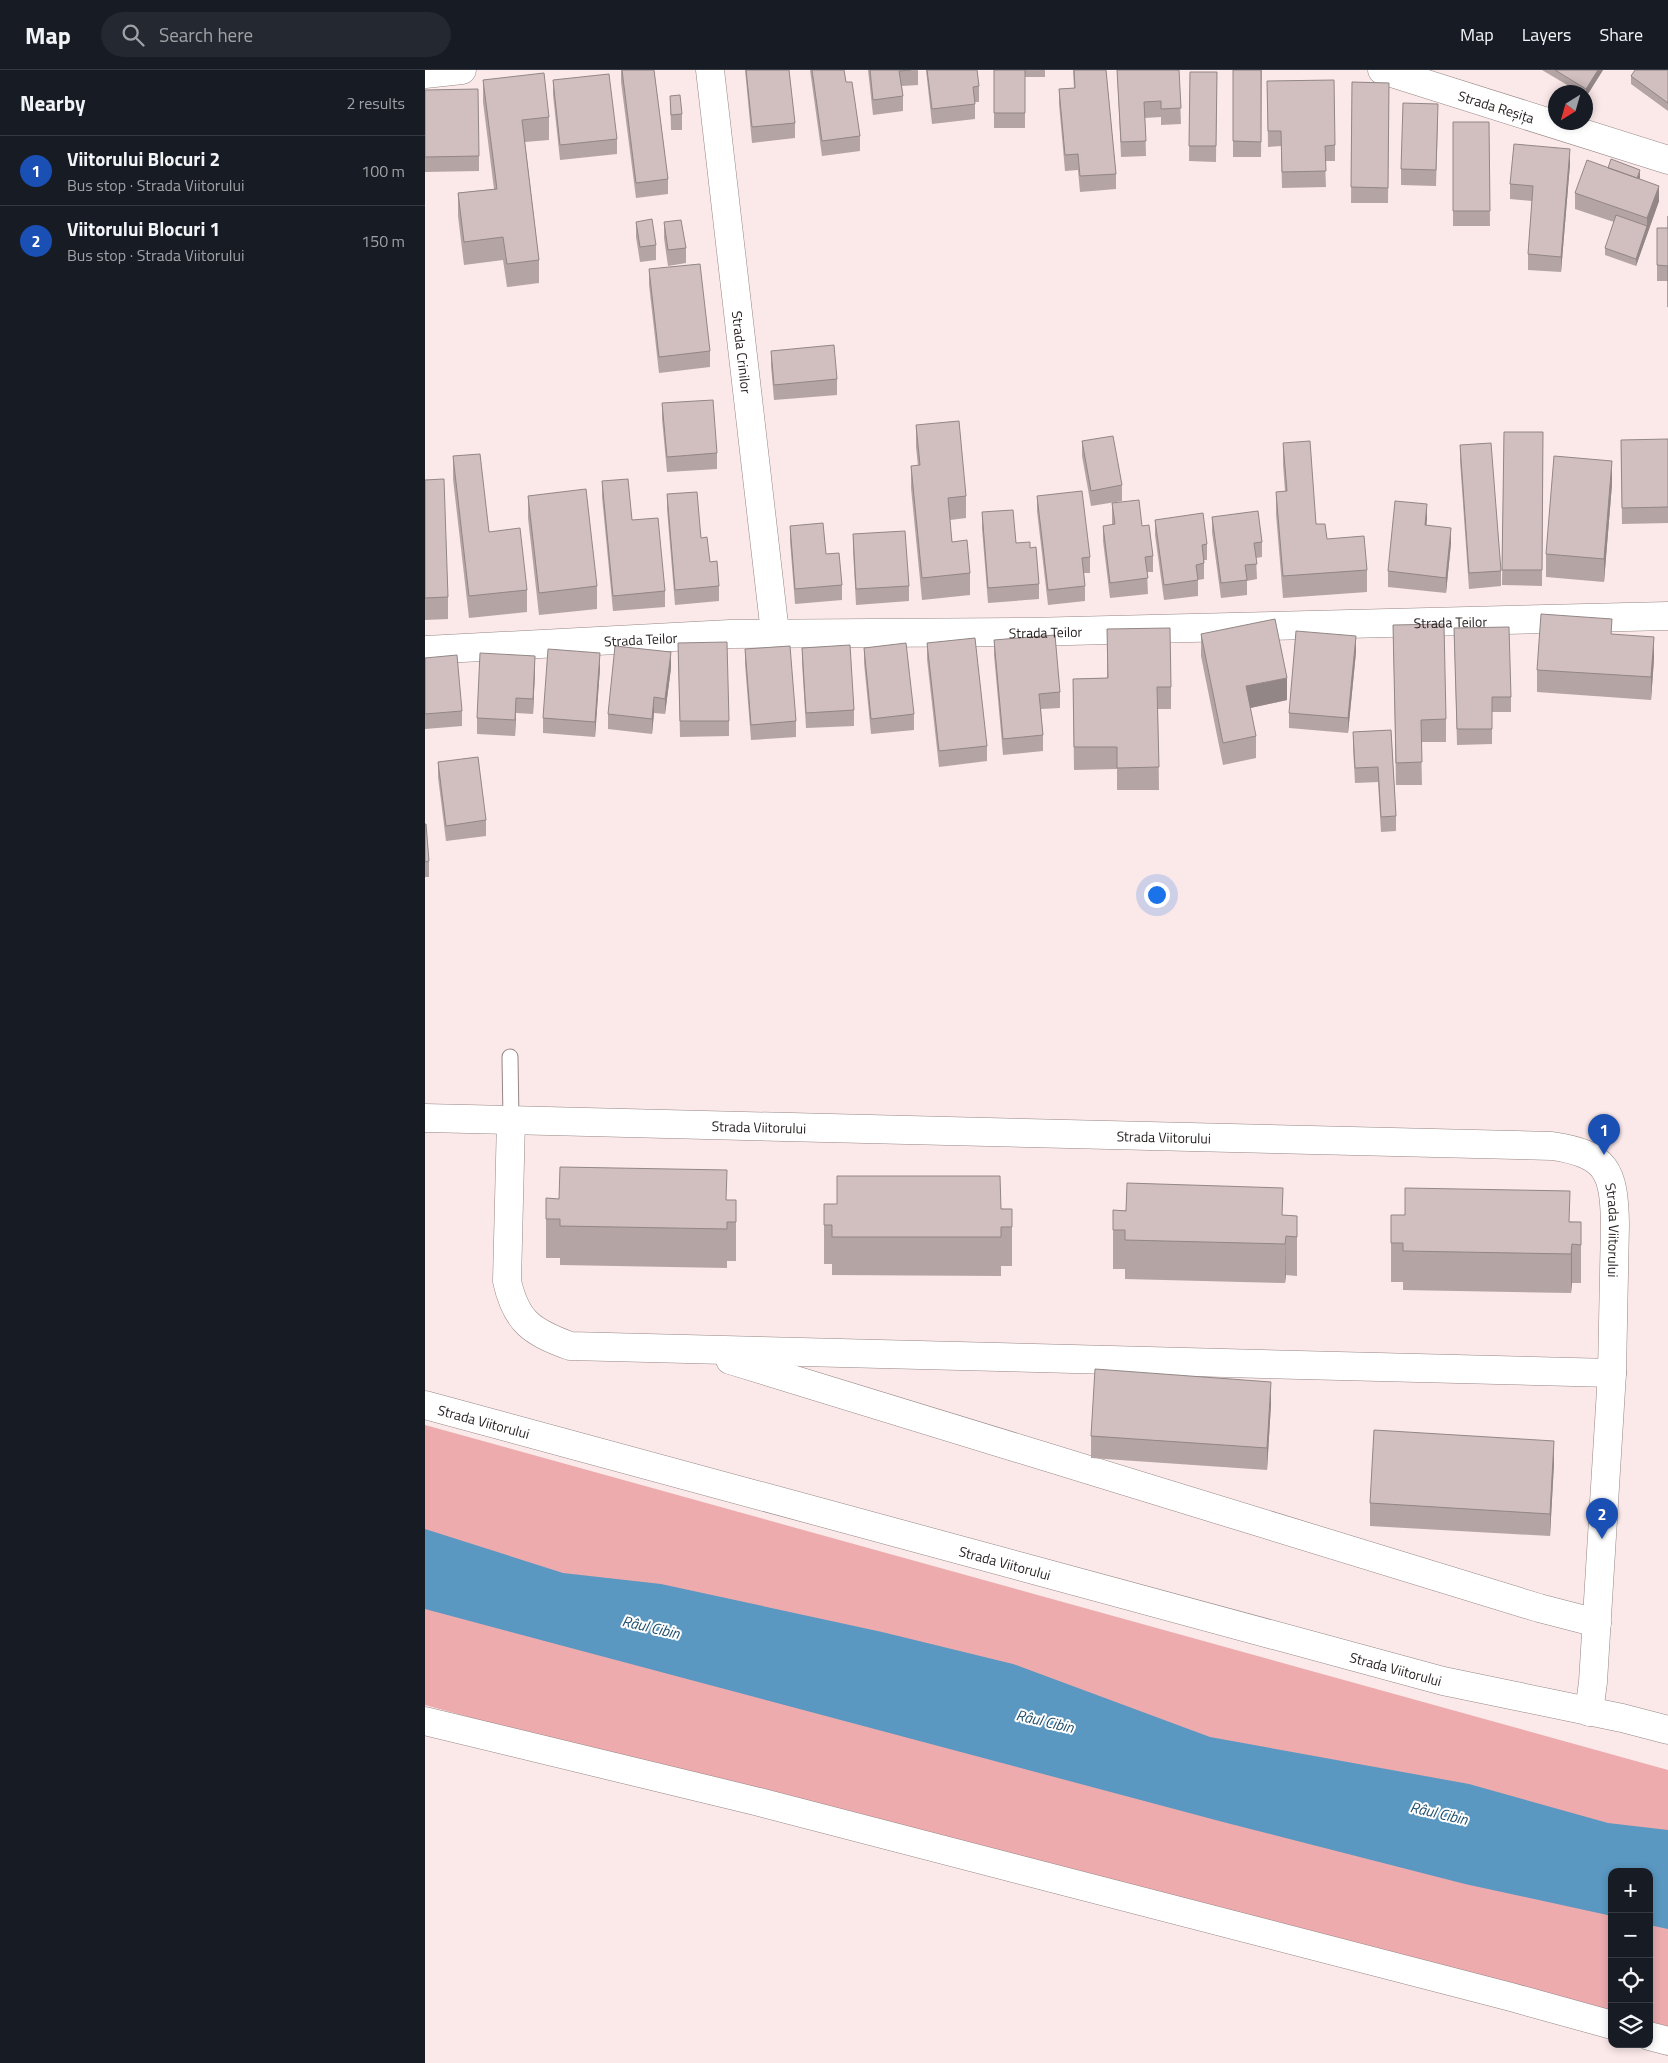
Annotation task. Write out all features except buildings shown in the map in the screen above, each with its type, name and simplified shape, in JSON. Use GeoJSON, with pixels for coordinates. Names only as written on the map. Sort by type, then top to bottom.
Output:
{"type":"FeatureCollection","features":[{"type":"Feature","properties":{"kind":"street"},"geometry":{"type":"LineString","coordinates":[[425,74],[462,70]]}},
{"type":"Feature","properties":{"kind":"street","name":"Strada Crinilor"},"geometry":{"type":"LineString","coordinates":[[710,70],[775,633]]}},
{"type":"Feature","properties":{"kind":"street","name":"Strada Reșița"},"geometry":{"type":"LineString","coordinates":[[1382,70],[1668,160]]}},
{"type":"Feature","properties":{"kind":"street","name":"Strada Teilor"},"geometry":{"type":"LineString","coordinates":[[425,650],[775,633],[1029,632],[1668,616]]}},
{"type":"Feature","properties":{"kind":"street","name":"Strada Viitorului"},"geometry":{"type":"LineString","coordinates":[[425,1118],[1552,1146],[1572,1149],[1590,1156],[1602,1165],[1611,1178],[1615,1224],[1612,1373],[1597,1623],[1589,1712]]}},
{"type":"Feature","properties":{"kind":"street"},"geometry":{"type":"LineString","coordinates":[[511,1120],[507,1281],[512,1302],[519,1314],[533,1329],[570,1346],[1612,1373]]}},
{"type":"Feature","properties":{"kind":"street"},"geometry":{"type":"LineString","coordinates":[[697,1350],[1530,1605],[1597,1623]]}},
{"type":"Feature","properties":{"kind":"street","name":"Strada Viitorului"},"geometry":{"type":"LineString","coordinates":[[425,1405],[1433,1678],[1622,1718],[1668,1730]]}},
{"type":"Feature","properties":{"kind":"street"},"geometry":{"type":"LineString","coordinates":[[425,1721],[764,1803],[1502,1994],[1608,2024]]}},
{"type":"Feature","properties":{"kind":"street"},"geometry":{"type":"LineString","coordinates":[[1653,2037],[1668,2041]]}},
{"type":"Feature","properties":{"kind":"lane"},"geometry":{"type":"LineString","coordinates":[[510,1057],[511,1120]]}},
{"type":"Feature","properties":{"kind":"shaded area"},"geometry":{"type":"Polygon","coordinates":[[[425,1425],[1668,1770],[1668,2047],[1653,2043],[1653,1868],[1608,1868],[1608,2031],[425,1705],[425,1425]]]}},
{"type":"Feature","properties":{"kind":"water","name":"Râul Cibin"},"geometry":{"type":"Polygon","coordinates":[[[425,1529],[563,1573],[661,1584],[882,1632],[1013,1664],[1210,1737],[1469,1784],[1608,1823],[1668,1830],[1668,1929],[1653,1926],[1653,1868],[1608,1868],[1608,1915],[1465,1884],[1223,1822],[425,1609],[425,1529]]]}},
{"type":"Feature","properties":{"kind":"place","name":"Viitorului Blocuri 2"},"geometry":{"type":"Point","coordinates":[1604,1155]}},
{"type":"Feature","properties":{"kind":"place","name":"Viitorului Blocuri 1"},"geometry":{"type":"Point","coordinates":[1602,1539]}}]}
